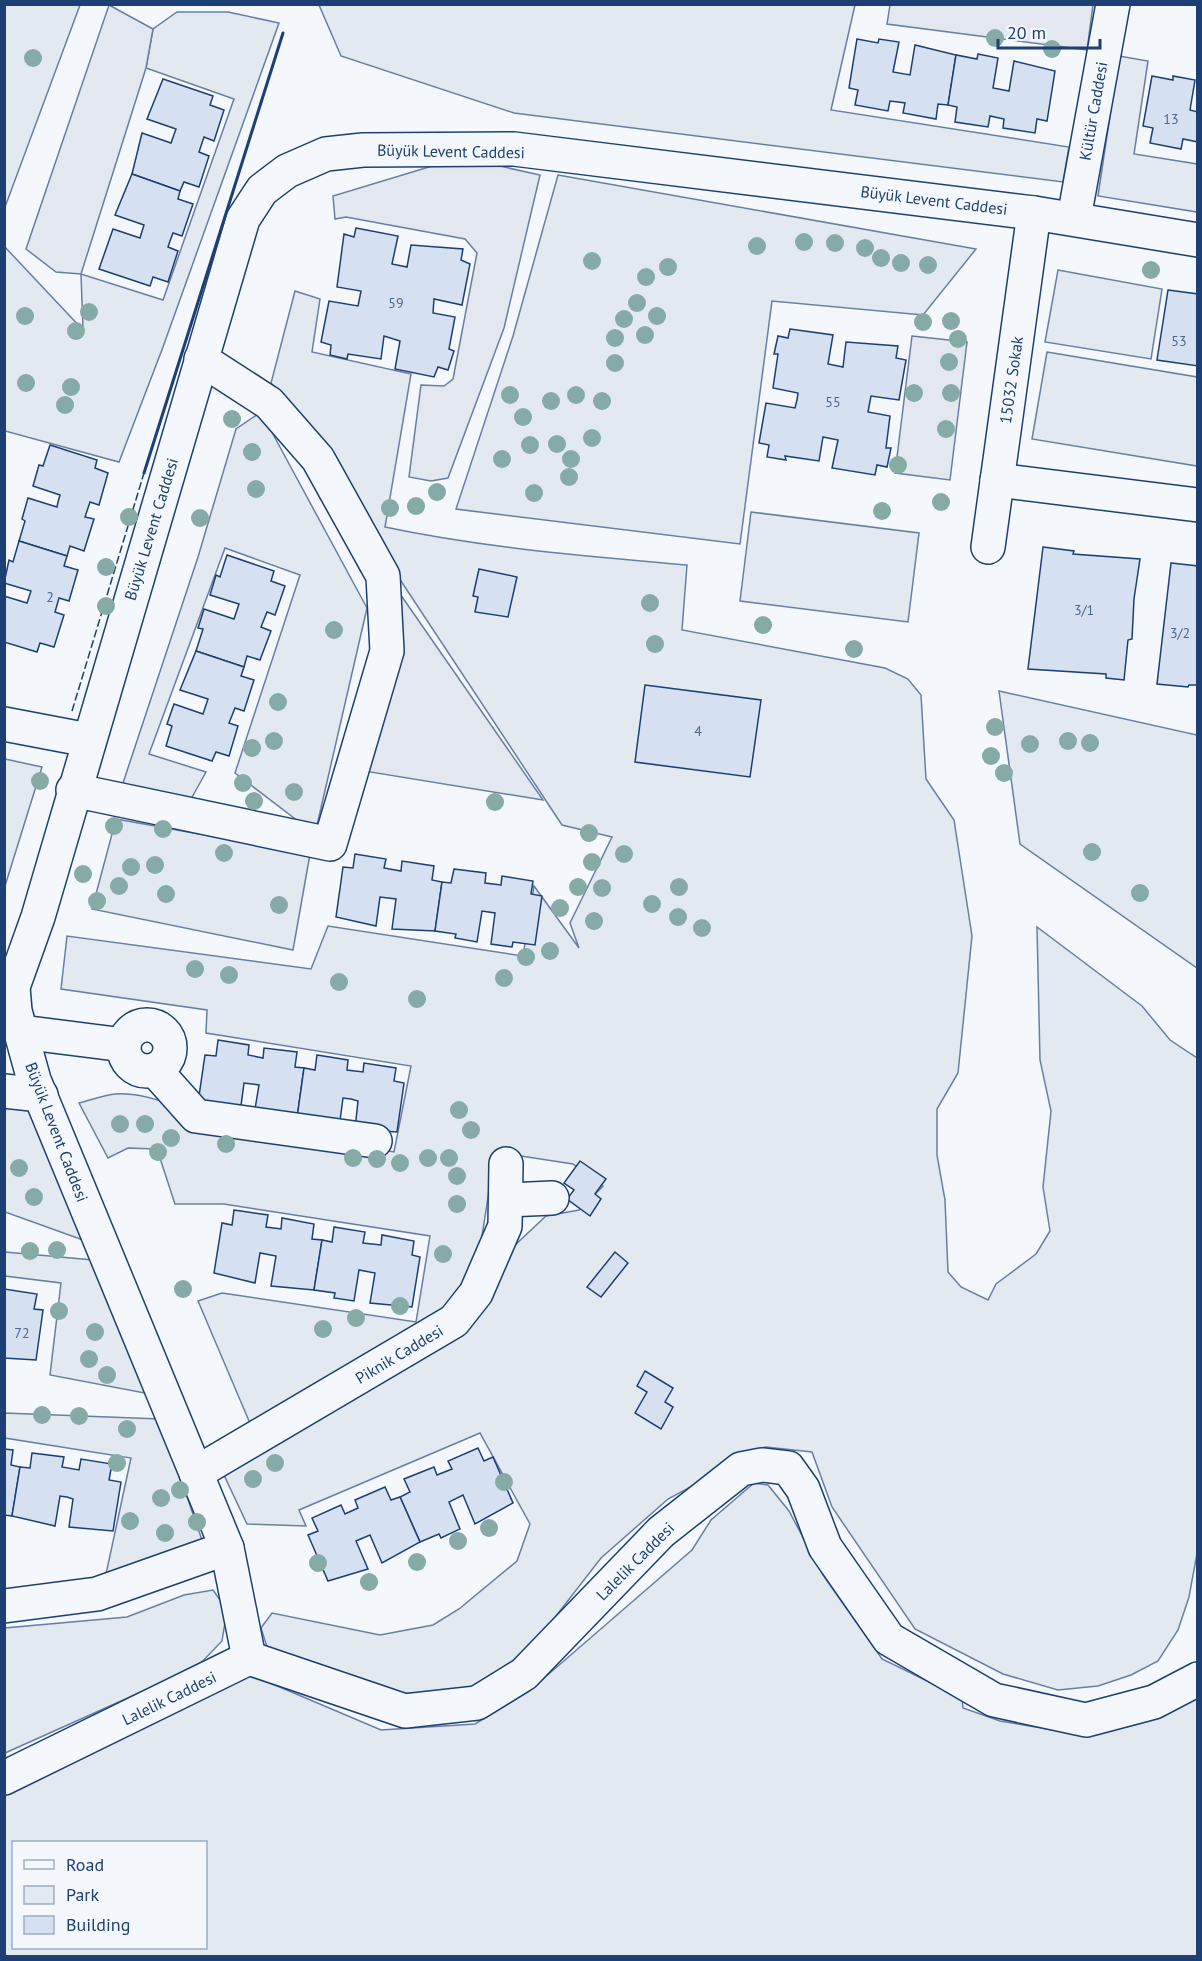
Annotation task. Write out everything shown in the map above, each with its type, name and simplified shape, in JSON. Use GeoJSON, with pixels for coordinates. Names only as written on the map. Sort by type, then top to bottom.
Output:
{"type":"FeatureCollection","features":[{"type":"Feature","properties":{"kind":"street","name":"Kültür Caddesi"},"geometry":{"type":"LineString","coordinates":[[1074,218],[1113,4]]}},
{"type":"Feature","properties":{"kind":"street","name":"Büyük Levent Caddesi"},"geometry":{"type":"LineString","coordinates":[[249,1658],[227,1548],[40,1095],[15,1011],[13,987],[14,956],[38,917],[73,790],[243,219],[262,190],[287,171],[326,154],[363,150],[514,149],[1074,218],[1197,240]]}},
{"type":"Feature","properties":{"kind":"street","name":"15032 Sokak"},"geometry":{"type":"LineString","coordinates":[[988,547],[1034,213]]}},
{"type":"Feature","properties":{"kind":"street"},"geometry":{"type":"LineString","coordinates":[[73,790],[330,844],[387,651],[383,576],[318,459],[269,403],[201,359]]}},
{"type":"Feature","properties":{"kind":"street"},"geometry":{"type":"LineString","coordinates":[[998,480],[1197,505]]}},
{"type":"Feature","properties":{"kind":"street"},"geometry":{"type":"LineString","coordinates":[[4,724],[88,740]]}},
{"type":"Feature","properties":{"kind":"street"},"geometry":{"type":"LineString","coordinates":[[21,1032],[124,1045],[130,1032],[143,1024],[151,1024],[164,1031],[168,1038],[170,1053],[167,1060],[155,1070],[196,1116],[375,1141]]}},
{"type":"Feature","properties":{"kind":"street"},"geometry":{"type":"LineString","coordinates":[[4,1091],[40,1095]]}},
{"type":"Feature","properties":{"kind":"street","name":"Piknik Caddesi"},"geometry":{"type":"LineString","coordinates":[[196,1473],[454,1322],[476,1293],[505,1226],[506,1164]]}},
{"type":"Feature","properties":{"kind":"street"},"geometry":{"type":"LineString","coordinates":[[506,1200],[552,1198]]}},
{"type":"Feature","properties":{"kind":"street","name":"Lalelik Caddesi"},"geometry":{"type":"LineString","coordinates":[[4,1778],[249,1658],[405,1710],[477,1703],[524,1674],[661,1532],[741,1469],[762,1465],[788,1468],[798,1482],[825,1547],[889,1639],[994,1700],[1086,1720],[1154,1702],[1197,1679]]}},
{"type":"Feature","properties":{"kind":"street"},"geometry":{"type":"LineString","coordinates":[[4,1606],[97,1594],[227,1548]]}},
{"type":"Feature","properties":{"kind":"green space"},"geometry":{"type":"Polygon","coordinates":[[[4,5],[80,5],[5,207],[4,5]]]}},
{"type":"Feature","properties":{"kind":"green space"},"geometry":{"type":"Polygon","coordinates":[[[319,5],[855,5],[831,110],[1069,147],[1063,182],[514,113],[341,56],[319,5]]]}},
{"type":"Feature","properties":{"kind":"green space"},"geometry":{"type":"Polygon","coordinates":[[[177,12],[228,12],[279,23],[163,347],[119,462],[5,431],[4,246],[83,330],[81,274],[163,300],[234,99],[146,68],[153,29],[177,12]]]}},
{"type":"Feature","properties":{"kind":"green space"},"geometry":{"type":"Polygon","coordinates":[[[1119,56],[1148,61],[1134,154],[1197,164],[1197,212],[1098,196],[1119,56]]]}},
{"type":"Feature","properties":{"kind":"green space"},"geometry":{"type":"Polygon","coordinates":[[[558,175],[976,249],[923,315],[772,301],[740,544],[456,509],[513,336],[558,175]]]}},
{"type":"Feature","properties":{"kind":"green space"},"geometry":{"type":"Polygon","coordinates":[[[1058,270],[1162,289],[1151,359],[1045,342],[1058,270]]]}},
{"type":"Feature","properties":{"kind":"green space"},"geometry":{"type":"Polygon","coordinates":[[[295,291],[320,299],[312,352],[411,374],[385,527],[497,546],[687,565],[682,630],[885,668],[908,679],[921,695],[926,779],[954,820],[972,936],[958,1073],[937,1109],[937,1155],[945,1200],[948,1272],[961,1287],[988,1300],[996,1284],[1036,1254],[1050,1231],[1043,1187],[1051,1111],[1040,1060],[1037,927],[1142,1006],[1170,1040],[1197,1058],[1198,1548],[1189,1597],[1178,1630],[1158,1661],[1131,1675],[1098,1686],[1058,1690],[1003,1674],[915,1629],[832,1507],[812,1452],[766,1447],[738,1453],[718,1472],[668,1499],[601,1558],[518,1665],[470,1691],[394,1694],[269,1653],[261,1628],[272,1613],[380,1635],[433,1625],[459,1609],[517,1561],[530,1524],[480,1433],[299,1510],[306,1526],[247,1524],[223,1473],[457,1333],[512,1248],[546,1216],[579,1210],[603,1186],[573,1164],[495,1152],[480,1249],[452,1306],[252,1428],[198,1301],[222,1293],[416,1322],[430,1236],[224,1204],[175,1204],[157,1149],[128,1148],[108,1158],[79,1103],[102,1096],[135,1095],[180,1108],[195,1119],[394,1152],[411,1066],[206,1033],[207,1010],[61,989],[67,936],[311,969],[328,926],[523,956],[534,886],[579,948],[570,923],[612,837],[562,825],[397,575],[333,456],[271,383],[295,291]]]}},
{"type":"Feature","properties":{"kind":"green space"},"geometry":{"type":"Polygon","coordinates":[[[1047,352],[1197,377],[1197,466],[1032,439],[1047,352]]]}},
{"type":"Feature","properties":{"kind":"green space"},"geometry":{"type":"Polygon","coordinates":[[[261,412],[367,608],[315,834],[235,773],[300,575],[225,548],[149,754],[206,772],[186,808],[120,792],[198,557],[236,429],[261,412]]]}},
{"type":"Feature","properties":{"kind":"green space"},"geometry":{"type":"Polygon","coordinates":[[[751,512],[919,533],[908,622],[740,601],[751,512]]]}},
{"type":"Feature","properties":{"kind":"green space"},"geometry":{"type":"Polygon","coordinates":[[[999,691],[1197,735],[1197,968],[1020,844],[999,691]]]}},
{"type":"Feature","properties":{"kind":"green space"},"geometry":{"type":"Polygon","coordinates":[[[4,759],[42,767],[5,886],[4,759]]]}},
{"type":"Feature","properties":{"kind":"green space"},"geometry":{"type":"Polygon","coordinates":[[[116,819],[310,854],[293,950],[92,909],[116,819]]]}},
{"type":"Feature","properties":{"kind":"green space"},"geometry":{"type":"Polygon","coordinates":[[[4,1101],[36,1106],[83,1240],[5,1212],[4,1101]]]}},
{"type":"Feature","properties":{"kind":"green space"},"geometry":{"type":"Polygon","coordinates":[[[5,1252],[93,1260],[150,1394],[50,1375],[61,1283],[5,1276],[5,1252]]]}},
{"type":"Feature","properties":{"kind":"green space"},"geometry":{"type":"Polygon","coordinates":[[[4,1413],[160,1419],[202,1540],[106,1574],[131,1458],[5,1438],[4,1413]]]}},
{"type":"Feature","properties":{"kind":"green space"},"geometry":{"type":"Polygon","coordinates":[[[754,1483],[768,1485],[789,1511],[823,1575],[882,1659],[962,1698],[963,1708],[1000,1721],[1071,1733],[1173,1711],[1197,1696],[1197,1956],[4,1956],[4,1796],[249,1674],[381,1730],[475,1724],[528,1692],[692,1550],[711,1520],[754,1483]]]}},
{"type":"Feature","properties":{"kind":"green space"},"geometry":{"type":"Polygon","coordinates":[[[213,1590],[227,1610],[222,1641],[197,1667],[5,1753],[5,1628],[127,1617],[184,1595],[213,1590]]]}},
{"type":"Feature","properties":{"kind":"shaded area"},"geometry":{"type":"Polygon","coordinates":[[[890,4],[1093,5],[1087,50],[887,24],[890,4]]]}},
{"type":"Feature","properties":{"kind":"shaded area"},"geometry":{"type":"Polygon","coordinates":[[[109,5],[153,29],[146,68],[81,274],[56,272],[26,249],[109,5]]]}},
{"type":"Feature","properties":{"kind":"shaded area"},"geometry":{"type":"Polygon","coordinates":[[[442,163],[486,163],[540,175],[504,328],[448,478],[431,481],[409,477],[421,385],[444,386],[453,379],[477,253],[465,239],[346,217],[335,219],[333,196],[442,163]]]}},
{"type":"Feature","properties":{"kind":"shaded area"},"geometry":{"type":"Polygon","coordinates":[[[912,336],[967,342],[950,480],[895,473],[912,336]]]}},
{"type":"Feature","properties":{"kind":"shaded area"},"geometry":{"type":"Polygon","coordinates":[[[389,578],[543,800],[358,770],[389,578]]]}},
{"type":"Feature","properties":{"kind":"building"},"geometry":{"type":"Polygon","coordinates":[[[857,39],[878,43],[879,39],[899,42],[893,72],[910,75],[915,45],[956,55],[948,105],[938,104],[936,119],[903,113],[905,103],[890,101],[888,111],[855,105],[858,90],[849,88],[857,39]]]}},
{"type":"Feature","properties":{"kind":"building"},"geometry":{"type":"Polygon","coordinates":[[[978,54],[998,58],[993,88],[1009,91],[1014,61],[1055,71],[1047,121],[1037,119],[1035,133],[1003,128],[1004,119],[990,116],[988,127],[955,122],[957,107],[948,105],[956,55],[977,59],[978,54]]]}},
{"type":"Feature","properties":{"kind":"building"},"geometry":{"type":"Polygon","coordinates":[[[1152,76],[1173,80],[1173,76],[1195,80],[1190,110],[1198,112],[1198,142],[1183,139],[1181,149],[1150,143],[1153,128],[1143,126],[1152,76]]]}},
{"type":"Feature","properties":{"kind":"building"},"geometry":{"type":"Polygon","coordinates":[[[163,79],[213,96],[210,105],[224,110],[214,141],[204,137],[199,152],[209,156],[199,187],[184,182],[180,191],[132,174],[142,133],[171,143],[176,129],[147,119],[163,79]]]}},
{"type":"Feature","properties":{"kind":"building"},"geometry":{"type":"Polygon","coordinates":[[[132,174],[180,191],[178,199],[193,204],[182,236],[173,233],[168,247],[178,251],[168,282],[153,277],[150,286],[99,269],[113,229],[140,238],[144,225],[115,215],[132,174]]]}},
{"type":"Feature","properties":{"kind":"building"},"geometry":{"type":"Polygon","coordinates":[[[356,228],[398,236],[392,264],[407,267],[411,245],[463,249],[461,260],[470,264],[462,305],[434,299],[433,313],[455,317],[449,349],[454,351],[448,370],[438,367],[434,377],[395,369],[400,341],[384,336],[381,359],[348,354],[347,359],[330,355],[331,345],[321,342],[329,301],[358,306],[361,291],[337,287],[344,234],[354,237],[356,228]]]}},
{"type":"Feature","properties":{"kind":"building"},"geometry":{"type":"Polygon","coordinates":[[[1168,290],[1198,294],[1198,366],[1157,360],[1168,290]]]}},
{"type":"Feature","properties":{"kind":"building"},"geometry":{"type":"Polygon","coordinates":[[[790,329],[833,335],[828,364],[843,367],[846,342],[898,346],[896,358],[906,360],[899,400],[871,396],[868,412],[890,416],[886,448],[891,448],[887,467],[877,465],[875,475],[832,468],[838,440],[823,437],[819,461],[785,456],[786,460],[767,457],[769,445],[759,443],[766,403],[795,408],[797,400],[798,393],[773,388],[778,354],[774,354],[778,336],[788,338],[790,329]]]}},
{"type":"Feature","properties":{"kind":"building"},"geometry":{"type":"Polygon","coordinates":[[[50,445],[97,460],[95,468],[108,473],[99,505],[90,502],[85,517],[94,519],[84,551],[70,546],[67,556],[19,541],[28,498],[57,507],[60,495],[33,486],[39,465],[43,466],[50,445]]]}},
{"type":"Feature","properties":{"kind":"building"},"geometry":{"type":"Polygon","coordinates":[[[19,541],[67,556],[64,566],[78,570],[69,601],[59,598],[55,612],[64,615],[54,647],[40,643],[37,652],[4,642],[4,596],[27,603],[31,591],[4,583],[9,560],[13,562],[19,541]]]}},
{"type":"Feature","properties":{"kind":"building"},"geometry":{"type":"Polygon","coordinates":[[[1043,547],[1074,551],[1073,554],[1140,559],[1134,599],[1132,639],[1128,640],[1124,680],[1106,678],[1106,674],[1028,669],[1043,547]]]}},
{"type":"Feature","properties":{"kind":"building"},"geometry":{"type":"Polygon","coordinates":[[[227,555],[274,571],[271,581],[285,586],[275,615],[267,612],[261,627],[271,631],[260,660],[247,656],[244,667],[196,651],[203,629],[198,628],[204,609],[234,619],[239,604],[210,595],[216,575],[220,577],[227,555]]]}},
{"type":"Feature","properties":{"kind":"building"},"geometry":{"type":"Polygon","coordinates":[[[1171,563],[1198,566],[1198,685],[1188,687],[1157,684],[1171,563]]]}},
{"type":"Feature","properties":{"kind":"building"},"geometry":{"type":"Polygon","coordinates":[[[479,569],[517,577],[508,617],[475,612],[478,597],[473,596],[479,569]]]}},
{"type":"Feature","properties":{"kind":"building"},"geometry":{"type":"Polygon","coordinates":[[[196,651],[244,667],[241,676],[254,680],[244,711],[235,708],[229,723],[238,726],[229,756],[216,752],[212,761],[166,746],[172,726],[167,724],[174,704],[203,714],[208,699],[180,690],[196,651]]]}},
{"type":"Feature","properties":{"kind":"building"},"geometry":{"type":"Polygon","coordinates":[[[645,685],[761,700],[750,777],[635,762],[645,685]]]}},
{"type":"Feature","properties":{"kind":"building"},"geometry":{"type":"Polygon","coordinates":[[[355,854],[386,859],[384,868],[401,871],[402,861],[434,866],[432,880],[442,882],[435,931],[392,929],[396,899],[380,897],[376,926],[336,917],[343,867],[353,868],[355,854]]]}},
{"type":"Feature","properties":{"kind":"building"},"geometry":{"type":"Polygon","coordinates":[[[454,869],[486,873],[485,883],[501,885],[502,876],[533,881],[531,894],[542,896],[535,945],[513,942],[512,947],[491,944],[495,913],[482,911],[477,942],[455,938],[456,934],[435,931],[442,882],[451,883],[454,869]]]}},
{"type":"Feature","properties":{"kind":"building"},"geometry":{"type":"Polygon","coordinates":[[[218,1040],[249,1045],[248,1055],[263,1058],[264,1048],[297,1052],[295,1067],[304,1068],[297,1118],[254,1115],[259,1085],[244,1083],[240,1113],[198,1103],[205,1055],[216,1056],[218,1040]]]}},
{"type":"Feature","properties":{"kind":"building"},"geometry":{"type":"Polygon","coordinates":[[[317,1055],[348,1060],[347,1070],[363,1072],[364,1063],[396,1068],[394,1081],[404,1083],[397,1132],[355,1129],[358,1101],[351,1099],[343,1098],[339,1128],[297,1118],[304,1068],[315,1070],[317,1055]]]}},
{"type":"Feature","properties":{"kind":"building"},"geometry":{"type":"Polygon","coordinates":[[[580,1161],[606,1179],[595,1194],[601,1199],[590,1216],[567,1199],[574,1190],[564,1183],[580,1161]]]}},
{"type":"Feature","properties":{"kind":"building"},"geometry":{"type":"Polygon","coordinates":[[[234,1210],[268,1215],[266,1227],[281,1229],[282,1218],[314,1224],[312,1239],[322,1240],[314,1290],[271,1286],[276,1256],[260,1253],[255,1283],[214,1273],[222,1223],[232,1225],[234,1210]]]}},
{"type":"Feature","properties":{"kind":"building"},"geometry":{"type":"Polygon","coordinates":[[[334,1227],[365,1232],[363,1243],[381,1245],[382,1235],[414,1241],[412,1255],[420,1257],[412,1307],[370,1303],[375,1273],[359,1270],[354,1301],[334,1298],[335,1293],[314,1290],[322,1240],[332,1242],[334,1227]]]}},
{"type":"Feature","properties":{"kind":"building"},"geometry":{"type":"Polygon","coordinates":[[[615,1252],[628,1263],[601,1297],[587,1287],[615,1252]]]}},
{"type":"Feature","properties":{"kind":"building"},"geometry":{"type":"Polygon","coordinates":[[[4,1289],[37,1294],[34,1309],[43,1310],[36,1360],[4,1358],[4,1289]]]}},
{"type":"Feature","properties":{"kind":"building"},"geometry":{"type":"Polygon","coordinates":[[[645,1371],[673,1388],[665,1402],[673,1407],[661,1429],[635,1413],[647,1392],[637,1386],[645,1371]]]}},
{"type":"Feature","properties":{"kind":"building"},"geometry":{"type":"Polygon","coordinates":[[[478,1448],[484,1461],[493,1457],[513,1503],[475,1524],[463,1495],[449,1502],[460,1529],[441,1538],[439,1534],[420,1542],[400,1497],[410,1492],[404,1479],[434,1467],[437,1475],[452,1469],[448,1461],[478,1448]]]}},
{"type":"Feature","properties":{"kind":"building"},"geometry":{"type":"Polygon","coordinates":[[[4,1449],[13,1450],[11,1465],[20,1467],[12,1516],[4,1515],[4,1449]]]}},
{"type":"Feature","properties":{"kind":"building"},"geometry":{"type":"Polygon","coordinates":[[[32,1453],[64,1457],[62,1467],[79,1470],[81,1459],[112,1464],[109,1480],[121,1482],[113,1531],[69,1527],[73,1499],[67,1497],[60,1496],[55,1526],[12,1516],[20,1467],[30,1468],[32,1453]]]}},
{"type":"Feature","properties":{"kind":"building"},"geometry":{"type":"Polygon","coordinates":[[[385,1487],[391,1500],[400,1497],[420,1542],[382,1563],[370,1535],[356,1541],[368,1569],[328,1581],[308,1535],[318,1531],[312,1518],[341,1505],[345,1514],[358,1508],[355,1500],[385,1487]]]}},
{"type":"Feature","properties":{"kind":"fence"},"geometry":{"type":"LineString","coordinates":[[72,711],[144,473]]}},
{"type":"Feature","properties":{"kind":"wall"},"geometry":{"type":"LineString","coordinates":[[144,473],[283,33]]}}]}
